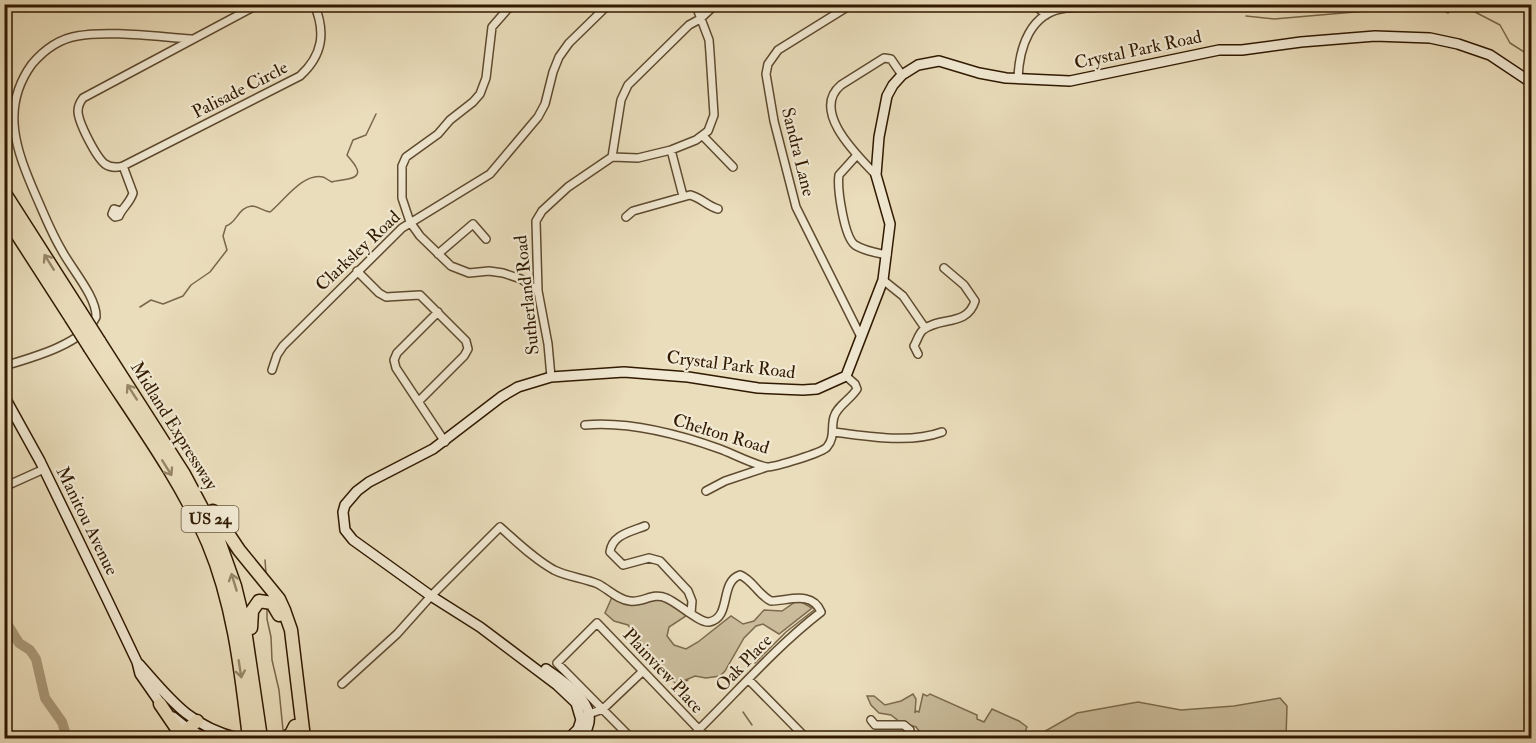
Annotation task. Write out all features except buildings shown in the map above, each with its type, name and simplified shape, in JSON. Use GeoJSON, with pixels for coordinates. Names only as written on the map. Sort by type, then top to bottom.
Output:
{"type":"FeatureCollection","features":[{"type":"Feature","properties":{"kind":"highway","name":"Midland Expressway"},"geometry":{"type":"LineString","coordinates":[[4,192],[169,471],[208,543],[231,617],[253,721],[261,738]]}},
{"type":"Feature","properties":{"kind":"highway","name":"Midland Expressway"},"geometry":{"type":"LineString","coordinates":[[4,214],[75,315]]}},
{"type":"Feature","properties":{"kind":"highway","name":"Midland Expressway"},"geometry":{"type":"LineString","coordinates":[[94,345],[154,426],[196,494],[225,554],[244,623],[254,692],[253,721],[249,738]]}},
{"type":"Feature","properties":{"kind":"highway"},"geometry":{"type":"LineString","coordinates":[[154,426],[230,537],[279,599],[291,630],[298,728]]}},
{"type":"Feature","properties":{"kind":"highway"},"geometry":{"type":"LineString","coordinates":[[254,692],[254,655],[250,622],[253,607],[263,600],[275,606],[281,621],[298,728],[304,738]]}},
{"type":"Feature","properties":{"kind":"highway"},"geometry":{"type":"LineString","coordinates":[[160,704],[177,729],[188,733]]}},
{"type":"Feature","properties":{"kind":"highway"},"geometry":{"type":"LineString","coordinates":[[285,738],[298,728]]}},
{"type":"Feature","properties":{"kind":"highway"},"geometry":{"type":"LineString","coordinates":[[298,728],[304,729],[311,738]]}},
{"type":"Feature","properties":{"kind":"street"},"geometry":{"type":"LineString","coordinates":[[120,211],[130,201],[133,193],[123,166],[113,168],[101,160],[79,119],[79,104],[89,93],[259,4]]}},
{"type":"Feature","properties":{"kind":"street","name":"Palisade Circle"},"geometry":{"type":"LineString","coordinates":[[123,166],[300,76],[317,56],[322,40],[320,22],[314,4]]}},
{"type":"Feature","properties":{"kind":"street"},"geometry":{"type":"LineString","coordinates":[[512,4],[492,27],[486,78],[480,94],[450,120],[438,134],[409,154],[404,162],[402,198],[410,222],[438,254],[458,270],[469,273],[489,271],[503,273],[521,279],[538,291]]}},
{"type":"Feature","properties":{"kind":"street","name":"Clarksley Road"},"geometry":{"type":"LineString","coordinates":[[272,370],[283,346],[357,271],[410,222],[490,174],[538,117],[553,72],[564,50],[609,4]]}},
{"type":"Feature","properties":{"kind":"street"},"geometry":{"type":"LineString","coordinates":[[693,4],[700,19],[709,40],[714,115],[711,126],[703,136],[671,150],[638,158],[612,157],[621,100],[628,85],[689,25],[700,19],[716,4]]}},
{"type":"Feature","properties":{"kind":"street","name":"Sandra Lane"},"geometry":{"type":"LineString","coordinates":[[852,4],[778,50],[768,64],[766,74],[774,121],[795,207],[861,337]]}},
{"type":"Feature","properties":{"kind":"street"},"geometry":{"type":"LineString","coordinates":[[1034,4],[1046,15]]}},
{"type":"Feature","properties":{"kind":"street"},"geometry":{"type":"LineString","coordinates":[[1018,79],[1024,41],[1035,24],[1046,15],[1068,8],[1091,8],[1113,4]]}},
{"type":"Feature","properties":{"kind":"street"},"geometry":{"type":"LineString","coordinates":[[4,366],[41,355],[60,346],[86,329],[96,317],[93,302],[58,244],[16,150],[12,131],[12,113],[16,93],[24,75],[48,49],[62,41],[79,36],[102,34],[191,39]]}},
{"type":"Feature","properties":{"kind":"street","name":"Crystal Park Road"},"geometry":{"type":"LineString","coordinates":[[902,75],[918,65],[939,61],[979,73],[1018,79],[1070,81],[1219,50],[1242,50],[1301,42],[1392,36],[1430,38],[1476,48],[1490,54],[1532,84]]}},
{"type":"Feature","properties":{"kind":"street"},"geometry":{"type":"LineString","coordinates":[[846,376],[883,280],[887,255],[890,224],[876,175],[882,113],[889,91],[902,75],[891,59],[884,58],[841,85],[833,94],[831,104],[839,131],[876,175]]}},
{"type":"Feature","properties":{"kind":"street"},"geometry":{"type":"LineString","coordinates":[[703,136],[733,167]]}},
{"type":"Feature","properties":{"kind":"street"},"geometry":{"type":"LineString","coordinates":[[671,150],[683,196]]}},
{"type":"Feature","properties":{"kind":"street"},"geometry":{"type":"LineString","coordinates":[[857,155],[838,178],[839,196],[850,238],[858,247],[887,255]]}},
{"type":"Feature","properties":{"kind":"street","name":"Sutherland Road"},"geometry":{"type":"LineString","coordinates":[[551,377],[548,344],[538,291],[536,221],[542,211],[568,187],[612,157]]}},
{"type":"Feature","properties":{"kind":"street"},"geometry":{"type":"LineString","coordinates":[[626,217],[633,211],[693,195],[717,209]]}},
{"type":"Feature","properties":{"kind":"street"},"geometry":{"type":"LineString","coordinates":[[438,254],[473,224],[486,239]]}},
{"type":"Feature","properties":{"kind":"street"},"geometry":{"type":"LineString","coordinates":[[918,354],[914,346],[925,328],[959,319],[973,308],[975,301],[964,285],[944,268]]}},
{"type":"Feature","properties":{"kind":"street"},"geometry":{"type":"LineString","coordinates":[[357,271],[383,296],[420,295],[466,341],[468,349],[464,356],[419,401]]}},
{"type":"Feature","properties":{"kind":"street"},"geometry":{"type":"LineString","coordinates":[[883,280],[903,296],[925,328]]}},
{"type":"Feature","properties":{"kind":"street"},"geometry":{"type":"LineString","coordinates":[[438,312],[397,353],[394,360],[396,368],[445,442]]}},
{"type":"Feature","properties":{"kind":"street","name":"Crystal Park Road"},"geometry":{"type":"LineString","coordinates":[[586,715],[564,690],[512,650],[353,540],[345,530],[343,512],[350,499],[363,486],[445,442],[506,393],[551,377],[642,372],[758,388],[803,390],[817,389],[846,376]]}},
{"type":"Feature","properties":{"kind":"street","name":"Chelton Road"},"geometry":{"type":"LineString","coordinates":[[585,425],[601,424],[665,432],[767,467],[823,451],[829,445],[835,414],[849,401],[857,389],[846,376]]}},
{"type":"Feature","properties":{"kind":"street","name":"Manitou Avenue"},"geometry":{"type":"LineString","coordinates":[[4,396],[44,469],[137,662],[140,675],[160,704]]}},
{"type":"Feature","properties":{"kind":"street"},"geometry":{"type":"LineString","coordinates":[[833,432],[868,436],[924,437],[942,432]]}},
{"type":"Feature","properties":{"kind":"street"},"geometry":{"type":"LineString","coordinates":[[706,490],[767,467]]}},
{"type":"Feature","properties":{"kind":"street"},"geometry":{"type":"LineString","coordinates":[[4,487],[44,469]]}},
{"type":"Feature","properties":{"kind":"street"},"geometry":{"type":"LineString","coordinates":[[342,684],[397,634],[431,596],[500,527],[529,553],[555,570],[598,584],[628,601],[638,601],[654,596],[663,597],[691,613],[692,601],[688,591],[660,561],[650,558],[623,565],[610,552],[611,544],[617,538],[645,526]]}},
{"type":"Feature","properties":{"kind":"street","name":"Oak Place"},"geometry":{"type":"LineString","coordinates":[[690,738],[781,645],[821,612],[813,601],[800,597],[771,602],[760,594],[744,576],[740,575],[731,580],[728,585],[723,608],[715,620],[701,621],[691,613]]}},
{"type":"Feature","properties":{"kind":"street","name":"Plainview Place"},"geometry":{"type":"LineString","coordinates":[[603,709],[557,663],[597,623],[707,738]]}},
{"type":"Feature","properties":{"kind":"street","name":"Manitou Avenue"},"geometry":{"type":"LineString","coordinates":[[137,662],[170,700],[188,733],[206,738]]}},
{"type":"Feature","properties":{"kind":"street"},"geometry":{"type":"LineString","coordinates":[[569,738],[586,715],[603,709],[643,671]]}},
{"type":"Feature","properties":{"kind":"street"},"geometry":{"type":"LineString","coordinates":[[749,680],[806,738]]}},
{"type":"Feature","properties":{"kind":"street"},"geometry":{"type":"LineString","coordinates":[[603,709],[631,738]]}},
{"type":"Feature","properties":{"kind":"street"},"geometry":{"type":"LineString","coordinates":[[581,738],[587,730],[586,715]]}},
{"type":"Feature","properties":{"kind":"street"},"geometry":{"type":"LineString","coordinates":[[872,720],[875,725],[904,725],[910,730],[910,738]]}},
{"type":"Feature","properties":{"kind":"street","name":"Manitou Avenue"},"geometry":{"type":"LineString","coordinates":[[188,733],[217,732],[238,738]]}},
{"type":"Feature","properties":{"kind":"shaded area"},"geometry":{"type":"Polygon","coordinates":[[[612,597],[624,601],[656,599],[672,605],[686,616],[669,627],[667,636],[674,645],[686,649],[731,616],[743,624],[754,621],[764,610],[782,611],[798,600],[812,608],[779,634],[763,624],[756,626],[744,638],[720,676],[706,678],[695,676],[676,684],[628,625],[614,621],[605,613],[612,597]]]}},
{"type":"Feature","properties":{"kind":"shaded area"},"geometry":{"type":"Polygon","coordinates":[[[913,694],[916,699],[915,713],[919,712],[923,694],[927,696],[930,694],[977,715],[977,719],[984,722],[992,709],[1027,727],[1025,732],[1009,738],[920,738],[920,732],[916,727],[900,722],[891,715],[879,713],[871,705],[867,696],[874,696],[885,705],[901,701],[913,694]]]}},
{"type":"Feature","properties":{"kind":"shaded area"},"geometry":{"type":"Polygon","coordinates":[[[1280,698],[1287,706],[1286,738],[1033,738],[1077,713],[1138,702],[1181,710],[1234,706],[1280,698]]]}},
{"type":"Feature","properties":{"kind":"waterway"},"geometry":{"type":"LineString","coordinates":[[1246,16],[1274,19],[1401,8],[1403,4]]}},
{"type":"Feature","properties":{"kind":"waterway"},"geometry":{"type":"LineString","coordinates":[[1429,4],[1448,13],[1457,5],[1475,12],[1500,25],[1510,43],[1532,57]]}},
{"type":"Feature","properties":{"kind":"waterway"},"geometry":{"type":"LineString","coordinates":[[140,307],[151,300],[163,304],[183,296],[191,285],[210,272],[227,250],[223,236],[226,226],[247,207],[254,206],[270,212],[308,179],[323,177],[332,182],[350,179],[357,175],[358,172],[347,155],[353,140],[366,135],[376,114]]}},
{"type":"Feature","properties":{"kind":"waterway"},"geometry":{"type":"LineString","coordinates":[[265,560],[266,573]]}},
{"type":"Feature","properties":{"kind":"waterway"},"geometry":{"type":"LineString","coordinates":[[267,609],[283,730]]}},
{"type":"Feature","properties":{"kind":"waterway"},"geometry":{"type":"LineString","coordinates":[[755,663],[786,632],[814,610]]}},
{"type":"Feature","properties":{"kind":"waterway"},"geometry":{"type":"LineString","coordinates":[[4,619],[19,643],[30,650],[36,659],[45,698],[62,722],[67,738]]}},
{"type":"Feature","properties":{"kind":"waterway"},"geometry":{"type":"LineString","coordinates":[[671,688],[688,680]]}},
{"type":"Feature","properties":{"kind":"waterway"},"geometry":{"type":"LineString","coordinates":[[743,712],[752,725]]}}]}
